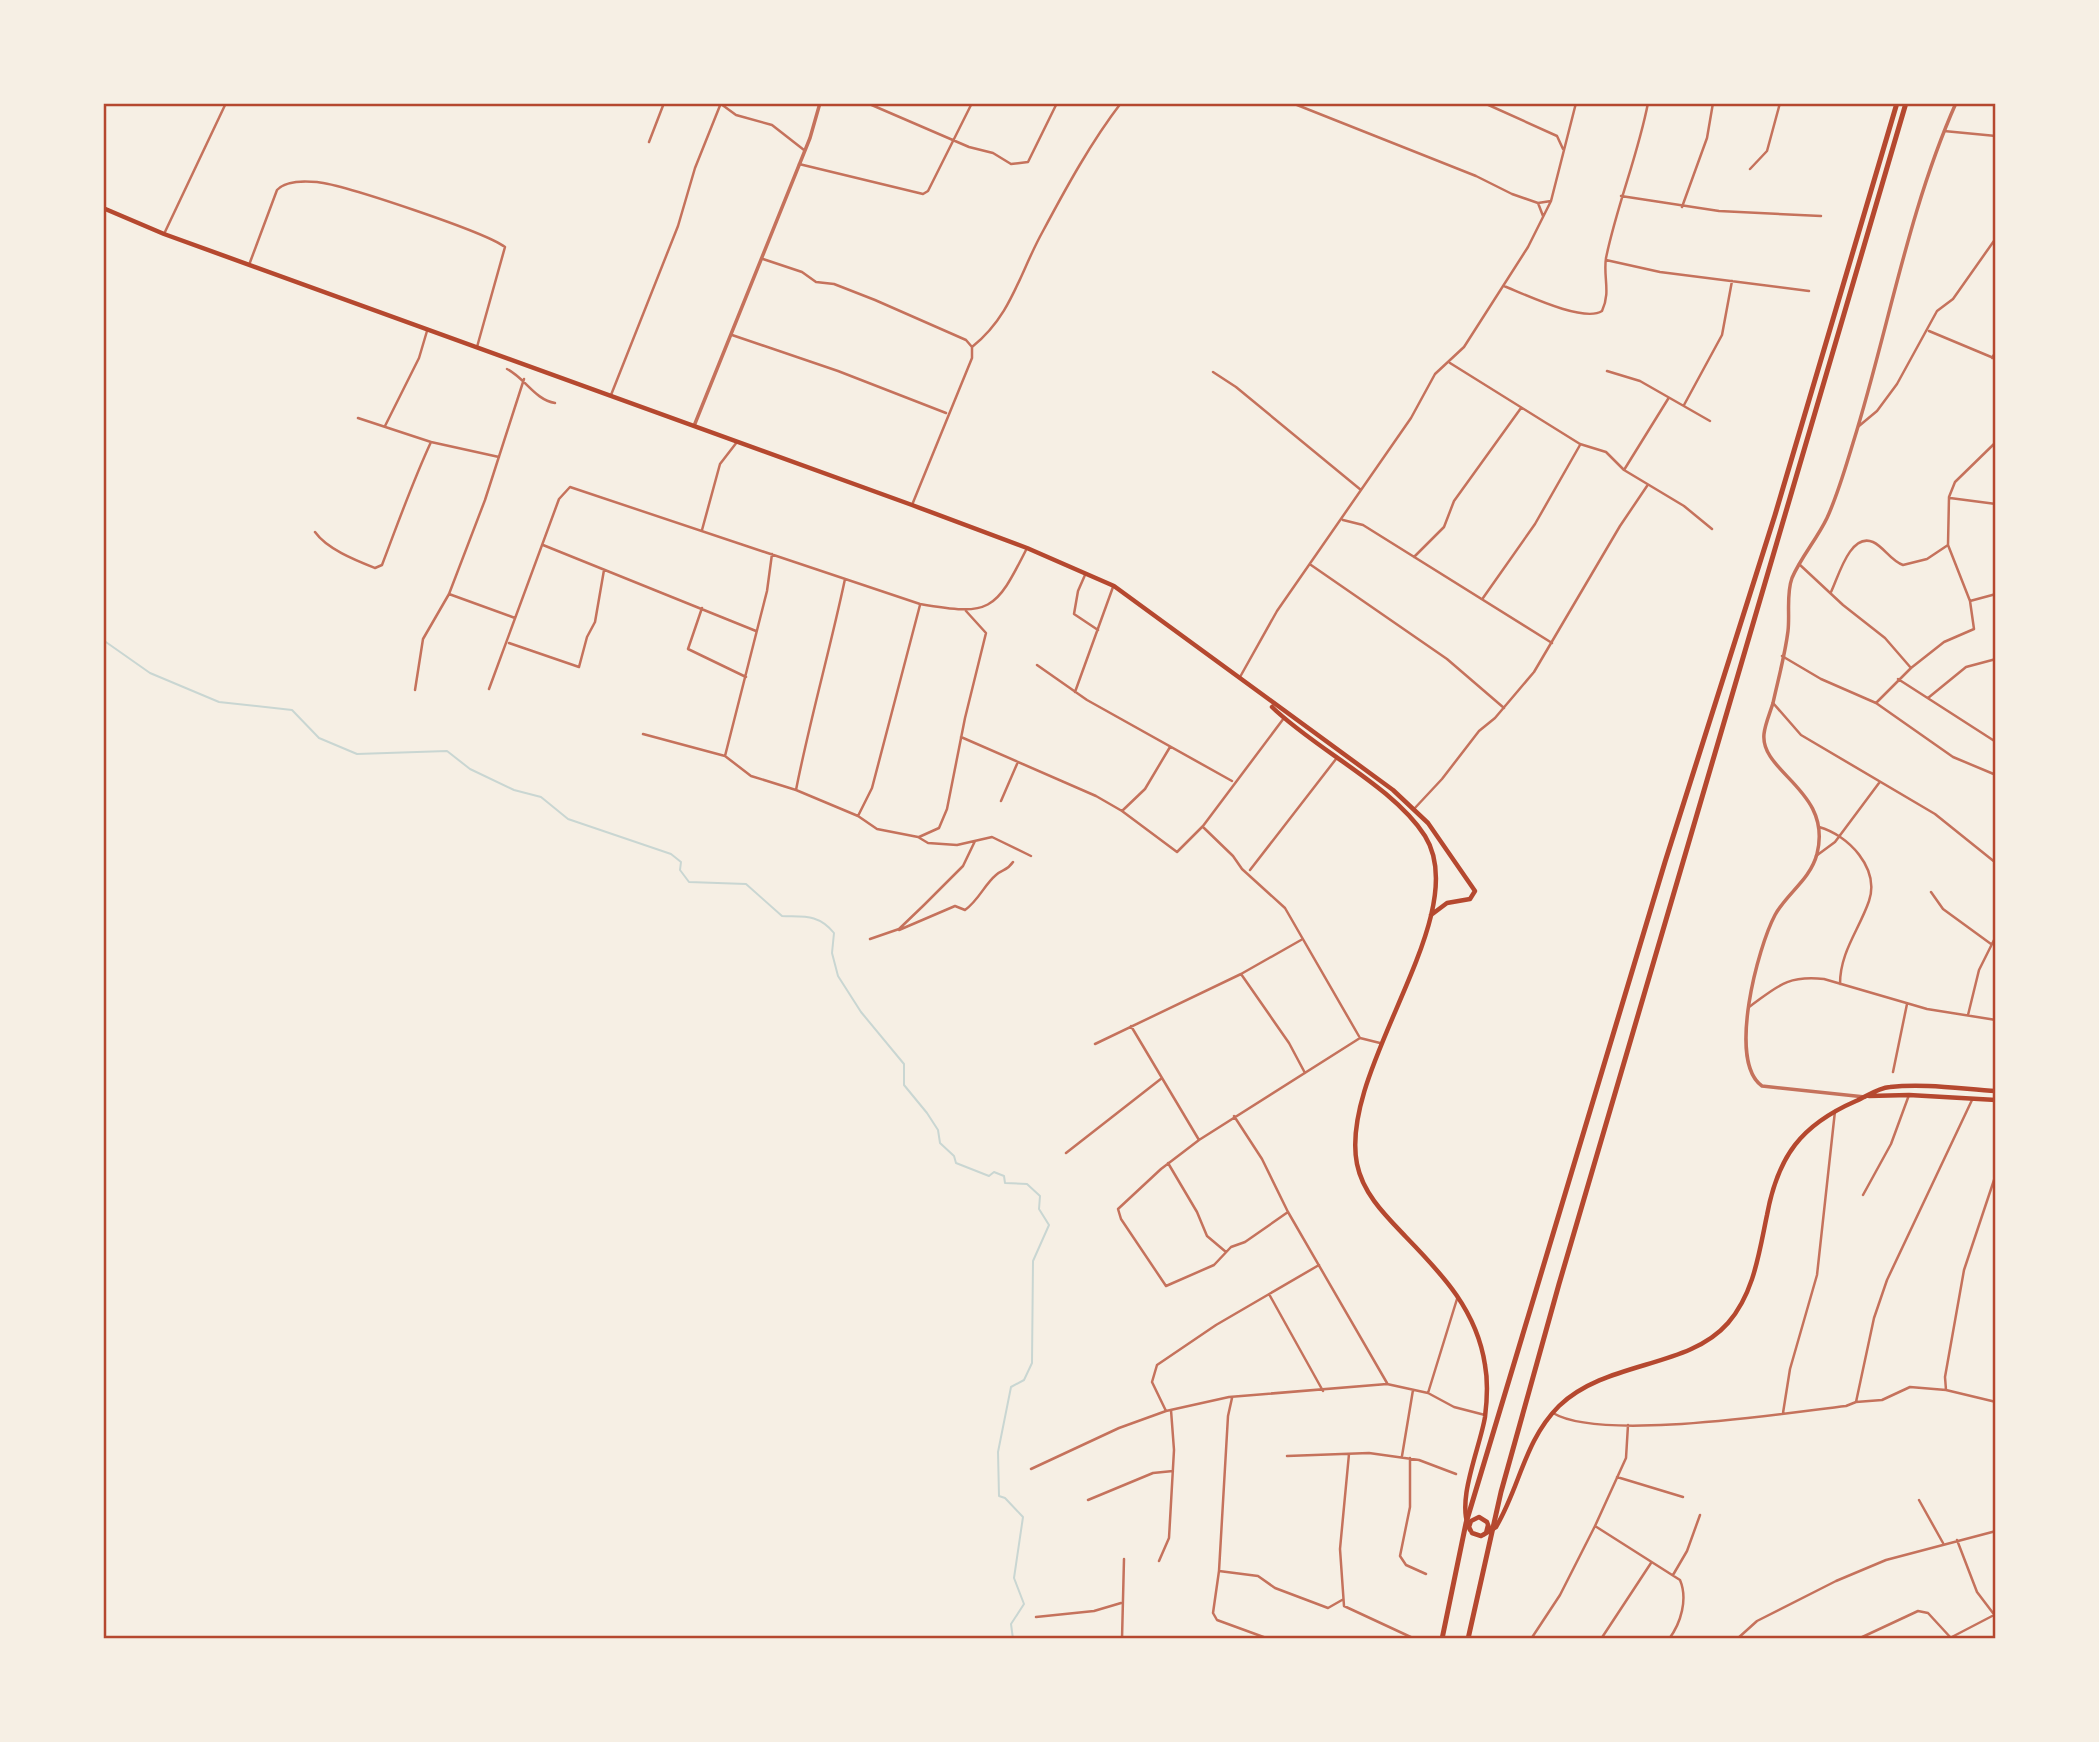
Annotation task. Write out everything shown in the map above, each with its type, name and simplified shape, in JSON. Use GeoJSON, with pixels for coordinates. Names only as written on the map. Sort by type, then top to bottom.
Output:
{"type":"FeatureCollection","features":[{"type":"Feature","properties":{"kind":"highway"},"geometry":{"type":"LineString","coordinates":[[1442,1639],[1471,1521],[1470,1513],[1665,862],[1775,515],[1897,103]]}},
{"type":"Feature","properties":{"kind":"highway"},"geometry":{"type":"LineString","coordinates":[[1468,1639],[1491,1532],[1559,1284],[1906,103]]}},
{"type":"Feature","properties":{"kind":"main road"},"geometry":{"type":"LineString","coordinates":[[103,208],[164,234],[912,505],[1027,548],[1114,586],[1264,699],[1358,763],[1414,809],[1442,841],[1475,891],[1470,899],[1447,903],[1431,915]]}},
{"type":"Feature","properties":{"kind":"main road"},"geometry":{"type":"LineString","coordinates":[[1264,699],[1283,718],[1394,803],[1426,838],[1433,865],[1431,915],[1360,1105],[1355,1129],[1358,1166],[1363,1182],[1384,1214],[1440,1272],[1471,1318],[1486,1366],[1485,1416],[1467,1499],[1471,1521]]}},
{"type":"Feature","properties":{"kind":"main road"},"geometry":{"type":"LineString","coordinates":[[1467,1499],[1470,1531],[1478,1536],[1491,1532],[1503,1513],[1531,1441],[1553,1413],[1573,1395],[1596,1381],[1690,1349],[1710,1339],[1727,1324],[1748,1292],[1772,1191],[1783,1160],[1809,1128],[1835,1110],[1888,1087],[1996,1091]]}},
{"type":"Feature","properties":{"kind":"main road"},"geometry":{"type":"LineString","coordinates":[[1865,1097],[1909,1095],[1996,1100]]}},
{"type":"Feature","properties":{"kind":"main road"},"geometry":{"type":"LineString","coordinates":[[1471,1521],[1487,1522],[1503,1513]]}},
{"type":"Feature","properties":{"kind":"main road"},"geometry":{"type":"LineString","coordinates":[[1487,1522],[1491,1532]]}},
{"type":"Feature","properties":{"kind":"main road"},"geometry":{"type":"LineString","coordinates":[[1483,1535],[1487,1522]]}},
{"type":"Feature","properties":{"kind":"street"},"geometry":{"type":"LineString","coordinates":[[164,234],[226,103]]}},
{"type":"Feature","properties":{"kind":"street"},"geometry":{"type":"LineString","coordinates":[[649,142],[664,103]]}},
{"type":"Feature","properties":{"kind":"street"},"geometry":{"type":"LineString","coordinates":[[694,426],[732,335],[747,290],[762,259],[820,103]]}},
{"type":"Feature","properties":{"kind":"street"},"geometry":{"type":"LineString","coordinates":[[867,103],[954,140],[993,153],[1011,164],[1028,162],[1057,103]]}},
{"type":"Feature","properties":{"kind":"street"},"geometry":{"type":"LineString","coordinates":[[799,164],[923,194],[928,191],[972,103]]}},
{"type":"Feature","properties":{"kind":"street"},"geometry":{"type":"LineString","coordinates":[[971,347],[991,332],[1012,302],[1021,273],[1043,231],[1121,103]]}},
{"type":"Feature","properties":{"kind":"street"},"geometry":{"type":"LineString","coordinates":[[1292,103],[1538,203],[1551,201]]}},
{"type":"Feature","properties":{"kind":"street"},"geometry":{"type":"LineString","coordinates":[[1484,103],[1557,136],[1568,135]]}},
{"type":"Feature","properties":{"kind":"street"},"geometry":{"type":"LineString","coordinates":[[1238,680],[1277,611],[1343,520],[1428,393],[1435,374],[1450,363],[1504,286],[1551,201],[1576,103]]}},
{"type":"Feature","properties":{"kind":"street"},"geometry":{"type":"LineString","coordinates":[[1504,286],[1546,304],[1599,314],[1608,293],[1606,260],[1648,103]]}},
{"type":"Feature","properties":{"kind":"street"},"geometry":{"type":"LineString","coordinates":[[1682,207],[1707,138],[1713,103]]}},
{"type":"Feature","properties":{"kind":"street"},"geometry":{"type":"LineString","coordinates":[[1750,169],[1767,151],[1780,103]]}},
{"type":"Feature","properties":{"kind":"street"},"geometry":{"type":"LineString","coordinates":[[1865,1097],[1762,1086],[1756,1081],[1748,1064],[1749,1007],[1756,965],[1770,926],[1785,901],[1800,886],[1816,856],[1819,827],[1816,813],[1765,743],[1764,735],[1788,631],[1791,581],[1826,519],[1859,426],[1944,131],[1956,103]]}},
{"type":"Feature","properties":{"kind":"street"},"geometry":{"type":"LineString","coordinates":[[611,396],[678,226],[695,168],[721,104],[742,118],[772,125],[804,150]]}},
{"type":"Feature","properties":{"kind":"street"},"geometry":{"type":"LineString","coordinates":[[1944,131],[1996,136]]}},
{"type":"Feature","properties":{"kind":"street"},"geometry":{"type":"LineString","coordinates":[[1557,136],[1564,151]]}},
{"type":"Feature","properties":{"kind":"street"},"geometry":{"type":"LineString","coordinates":[[249,265],[277,190],[286,183],[323,183],[423,214],[505,247],[477,347]]}},
{"type":"Feature","properties":{"kind":"street"},"geometry":{"type":"LineString","coordinates":[[1621,196],[1682,207],[1821,216]]}},
{"type":"Feature","properties":{"kind":"street"},"geometry":{"type":"LineString","coordinates":[[1538,203],[1544,217]]}},
{"type":"Feature","properties":{"kind":"street"},"geometry":{"type":"LineString","coordinates":[[1859,426],[1884,402],[1929,331],[1937,310],[1953,299],[1996,238]]}},
{"type":"Feature","properties":{"kind":"street"},"geometry":{"type":"LineString","coordinates":[[762,259],[802,272],[816,282],[834,284],[875,300],[966,340],[971,347],[972,358],[947,413],[912,505]]}},
{"type":"Feature","properties":{"kind":"street"},"geometry":{"type":"LineString","coordinates":[[1606,260],[1660,272],[1809,291]]}},
{"type":"Feature","properties":{"kind":"street"},"geometry":{"type":"LineString","coordinates":[[1684,405],[1722,335],[1732,281]]}},
{"type":"Feature","properties":{"kind":"street"},"geometry":{"type":"LineString","coordinates":[[384,426],[419,359],[421,343],[428,330]]}},
{"type":"Feature","properties":{"kind":"street"},"geometry":{"type":"LineString","coordinates":[[1929,331],[1994,358],[1996,351]]}},
{"type":"Feature","properties":{"kind":"street"},"geometry":{"type":"LineString","coordinates":[[732,335],[838,371],[947,413]]}},
{"type":"Feature","properties":{"kind":"street"},"geometry":{"type":"LineString","coordinates":[[1450,363],[1580,444],[1606,452],[1624,470],[1647,486],[1676,500],[1712,529]]}},
{"type":"Feature","properties":{"kind":"street"},"geometry":{"type":"LineString","coordinates":[[507,369],[524,379],[539,397],[555,403]]}},
{"type":"Feature","properties":{"kind":"street"},"geometry":{"type":"LineString","coordinates":[[1607,371],[1640,381],[1710,421]]}},
{"type":"Feature","properties":{"kind":"street"},"geometry":{"type":"LineString","coordinates":[[1213,372],[1236,387],[1362,491]]}},
{"type":"Feature","properties":{"kind":"street"},"geometry":{"type":"LineString","coordinates":[[415,690],[423,639],[449,594],[524,379]]}},
{"type":"Feature","properties":{"kind":"street"},"geometry":{"type":"LineString","coordinates":[[1624,470],[1669,398]]}},
{"type":"Feature","properties":{"kind":"street"},"geometry":{"type":"LineString","coordinates":[[1414,557],[1444,527],[1454,501],[1521,407]]}},
{"type":"Feature","properties":{"kind":"street"},"geometry":{"type":"LineString","coordinates":[[358,418],[431,442],[499,457]]}},
{"type":"Feature","properties":{"kind":"street"},"geometry":{"type":"LineString","coordinates":[[315,532],[329,545],[364,563],[375,568],[382,565],[402,518],[404,501],[431,442]]}},
{"type":"Feature","properties":{"kind":"street"},"geometry":{"type":"LineString","coordinates":[[702,530],[720,464],[737,442]]}},
{"type":"Feature","properties":{"kind":"street"},"geometry":{"type":"LineString","coordinates":[[1876,703],[1898,679],[1944,642],[1973,629],[1970,601],[1948,545],[1950,498],[1955,482],[1996,442]]}},
{"type":"Feature","properties":{"kind":"street"},"geometry":{"type":"LineString","coordinates":[[1483,598],[1535,524],[1580,444]]}},
{"type":"Feature","properties":{"kind":"street"},"geometry":{"type":"LineString","coordinates":[[1414,809],[1442,779],[1479,731],[1504,708],[1534,672],[1619,526],[1647,486]]}},
{"type":"Feature","properties":{"kind":"street"},"geometry":{"type":"LineString","coordinates":[[489,689],[509,643],[515,618],[559,499],[570,487],[920,604],[966,611],[985,606],[1004,592],[1027,548]]}},
{"type":"Feature","properties":{"kind":"street"},"geometry":{"type":"LineString","coordinates":[[1950,498],[1996,504]]}},
{"type":"Feature","properties":{"kind":"street"},"geometry":{"type":"LineString","coordinates":[[1343,520],[1363,525],[1552,643]]}},
{"type":"Feature","properties":{"kind":"street"},"geometry":{"type":"LineString","coordinates":[[1832,592],[1846,558],[1861,541],[1873,542],[1903,565],[1927,558],[1948,545]]}},
{"type":"Feature","properties":{"kind":"street"},"geometry":{"type":"LineString","coordinates":[[543,545],[756,631]]}},
{"type":"Feature","properties":{"kind":"street"},"geometry":{"type":"LineString","coordinates":[[725,756],[746,677],[772,554]]}},
{"type":"Feature","properties":{"kind":"street"},"geometry":{"type":"LineString","coordinates":[[1799,564],[1885,638],[1911,668]]}},
{"type":"Feature","properties":{"kind":"street"},"geometry":{"type":"LineString","coordinates":[[1311,565],[1447,659],[1504,708]]}},
{"type":"Feature","properties":{"kind":"street"},"geometry":{"type":"LineString","coordinates":[[509,643],[579,667],[587,637],[596,622],[604,570]]}},
{"type":"Feature","properties":{"kind":"street"},"geometry":{"type":"LineString","coordinates":[[1086,572],[1078,591],[1074,614],[1098,630]]}},
{"type":"Feature","properties":{"kind":"street"},"geometry":{"type":"LineString","coordinates":[[796,790],[813,703],[834,635],[845,578]]}},
{"type":"Feature","properties":{"kind":"street"},"geometry":{"type":"LineString","coordinates":[[1075,692],[1114,586]]}},
{"type":"Feature","properties":{"kind":"street"},"geometry":{"type":"LineString","coordinates":[[449,594],[515,618]]}},
{"type":"Feature","properties":{"kind":"street"},"geometry":{"type":"LineString","coordinates":[[1970,601],[1996,594]]}},
{"type":"Feature","properties":{"kind":"street"},"geometry":{"type":"LineString","coordinates":[[859,816],[872,788],[920,604]]}},
{"type":"Feature","properties":{"kind":"street"},"geometry":{"type":"LineString","coordinates":[[702,608],[688,649],[746,677]]}},
{"type":"Feature","properties":{"kind":"street"},"geometry":{"type":"LineString","coordinates":[[918,837],[939,828],[947,809],[986,633],[966,611]]}},
{"type":"Feature","properties":{"kind":"street"},"geometry":{"type":"LineString","coordinates":[[1782,656],[1821,679],[1876,703],[1941,750],[1996,775]]}},
{"type":"Feature","properties":{"kind":"street"},"geometry":{"type":"LineString","coordinates":[[1928,698],[1966,667],[1996,659]]}},
{"type":"Feature","properties":{"kind":"street"},"geometry":{"type":"LineString","coordinates":[[1037,665],[1075,692],[1234,782]]}},
{"type":"Feature","properties":{"kind":"street"},"geometry":{"type":"LineString","coordinates":[[1898,679],[1996,742]]}},
{"type":"Feature","properties":{"kind":"street"},"geometry":{"type":"LineString","coordinates":[[1773,704],[1801,735],[1935,814],[1996,863]]}},
{"type":"Feature","properties":{"kind":"street"},"geometry":{"type":"LineString","coordinates":[[961,737],[1122,811],[1177,852],[1203,826],[1283,718]]}},
{"type":"Feature","properties":{"kind":"street"},"geometry":{"type":"LineString","coordinates":[[643,734],[725,756],[751,776],[796,790],[859,816],[877,829],[918,837],[928,843],[947,845],[992,836],[1031,856]]}},
{"type":"Feature","properties":{"kind":"street"},"geometry":{"type":"LineString","coordinates":[[1122,811],[1144,789],[1170,746]]}},
{"type":"Feature","properties":{"kind":"street"},"geometry":{"type":"LineString","coordinates":[[1250,870],[1336,759]]}},
{"type":"Feature","properties":{"kind":"street"},"geometry":{"type":"LineString","coordinates":[[1001,801],[1017,764]]}},
{"type":"Feature","properties":{"kind":"street"},"geometry":{"type":"LineString","coordinates":[[1816,856],[1828,850],[1841,835],[1879,783]]}},
{"type":"Feature","properties":{"kind":"street"},"geometry":{"type":"LineString","coordinates":[[1203,826],[1234,856],[1242,869],[1285,908],[1301,940],[1360,1038],[1382,1045]]}},
{"type":"Feature","properties":{"kind":"street"},"geometry":{"type":"LineString","coordinates":[[1819,827],[1841,835],[1865,863],[1870,899],[1842,961],[1840,984]]}},
{"type":"Feature","properties":{"kind":"street"},"geometry":{"type":"LineString","coordinates":[[892,933],[953,878],[975,841]]}},
{"type":"Feature","properties":{"kind":"street"},"geometry":{"type":"LineString","coordinates":[[870,939],[892,933],[954,906],[965,910],[974,904],[996,875],[1007,871],[1013,862]]}},
{"type":"Feature","properties":{"kind":"street"},"geometry":{"type":"LineString","coordinates":[[1931,892],[1943,909],[1991,944]]}},
{"type":"Feature","properties":{"kind":"street"},"geometry":{"type":"LineString","coordinates":[[1968,1015],[1979,970],[1996,936]]}},
{"type":"Feature","properties":{"kind":"street"},"geometry":{"type":"LineString","coordinates":[[1095,1044],[1241,974],[1301,940]]}},
{"type":"Feature","properties":{"kind":"street"},"geometry":{"type":"LineString","coordinates":[[1241,974],[1289,1043],[1305,1073]]}},
{"type":"Feature","properties":{"kind":"street"},"geometry":{"type":"LineString","coordinates":[[1749,1007],[1791,978],[1824,979],[1907,1003],[1996,1020]]}},
{"type":"Feature","properties":{"kind":"street"},"geometry":{"type":"LineString","coordinates":[[1893,1072],[1907,1003]]}},
{"type":"Feature","properties":{"kind":"street"},"geometry":{"type":"LineString","coordinates":[[1131,1025],[1175,1095],[1199,1140]]}},
{"type":"Feature","properties":{"kind":"street"},"geometry":{"type":"LineString","coordinates":[[1288,1212],[1226,1252],[1214,1265],[1170,1286],[1163,1284],[1121,1219],[1118,1209],[1168,1163],[1199,1140],[1360,1038]]}},
{"type":"Feature","properties":{"kind":"street"},"geometry":{"type":"LineString","coordinates":[[1066,1153],[1162,1078]]}},
{"type":"Feature","properties":{"kind":"street"},"geometry":{"type":"LineString","coordinates":[[1863,1195],[1891,1144],[1909,1095]]}},
{"type":"Feature","properties":{"kind":"street"},"geometry":{"type":"LineString","coordinates":[[1856,1402],[1874,1318],[1887,1280],[1972,1099]]}},
{"type":"Feature","properties":{"kind":"street"},"geometry":{"type":"LineString","coordinates":[[1783,1413],[1790,1369],[1816,1275],[1835,1110]]}},
{"type":"Feature","properties":{"kind":"street"},"geometry":{"type":"LineString","coordinates":[[1234,1116],[1262,1158],[1288,1212],[1387,1384]]}},
{"type":"Feature","properties":{"kind":"street"},"geometry":{"type":"LineString","coordinates":[[1168,1163],[1197,1212],[1207,1236],[1226,1252]]}},
{"type":"Feature","properties":{"kind":"street"},"geometry":{"type":"LineString","coordinates":[[1945,1390],[1952,1323],[1964,1270],[1996,1174]]}},
{"type":"Feature","properties":{"kind":"street"},"geometry":{"type":"LineString","coordinates":[[1160,1561],[1169,1538],[1172,1471],[1169,1410],[1152,1382],[1157,1365],[1319,1265]]}},
{"type":"Feature","properties":{"kind":"street"},"geometry":{"type":"LineString","coordinates":[[1269,1294],[1323,1391]]}},
{"type":"Feature","properties":{"kind":"street"},"geometry":{"type":"LineString","coordinates":[[1428,1393],[1457,1297]]}},
{"type":"Feature","properties":{"kind":"street"},"geometry":{"type":"LineString","coordinates":[[1031,1469],[1119,1428],[1169,1410],[1233,1397],[1387,1384],[1428,1393],[1454,1407],[1485,1416]]}},
{"type":"Feature","properties":{"kind":"street"},"geometry":{"type":"LineString","coordinates":[[1553,1413],[1566,1421],[1628,1426],[1846,1406],[1856,1402],[1882,1400],[1910,1387],[1945,1390],[1996,1402]]}},
{"type":"Feature","properties":{"kind":"street"},"geometry":{"type":"LineString","coordinates":[[1402,1457],[1413,1391]]}},
{"type":"Feature","properties":{"kind":"street"},"geometry":{"type":"LineString","coordinates":[[1233,1397],[1228,1416],[1219,1571],[1213,1616],[1269,1639]]}},
{"type":"Feature","properties":{"kind":"street"},"geometry":{"type":"LineString","coordinates":[[1531,1639],[1560,1595],[1626,1458],[1628,1426]]}},
{"type":"Feature","properties":{"kind":"street"},"geometry":{"type":"LineString","coordinates":[[1349,1454],[1340,1549],[1344,1606],[1415,1639]]}},
{"type":"Feature","properties":{"kind":"street"},"geometry":{"type":"LineString","coordinates":[[1287,1456],[1349,1454],[1402,1457],[1456,1474]]}},
{"type":"Feature","properties":{"kind":"street"},"geometry":{"type":"LineString","coordinates":[[1410,1458],[1410,1507],[1400,1556],[1406,1565],[1426,1574]]}},
{"type":"Feature","properties":{"kind":"street"},"geometry":{"type":"LineString","coordinates":[[1088,1500],[1131,1480],[1172,1471]]}},
{"type":"Feature","properties":{"kind":"street"},"geometry":{"type":"LineString","coordinates":[[1617,1476],[1683,1497]]}},
{"type":"Feature","properties":{"kind":"street"},"geometry":{"type":"LineString","coordinates":[[1919,1500],[1944,1543]]}},
{"type":"Feature","properties":{"kind":"street"},"geometry":{"type":"LineString","coordinates":[[1673,1575],[1687,1551],[1700,1516]]}},
{"type":"Feature","properties":{"kind":"street"},"geometry":{"type":"LineString","coordinates":[[1595,1526],[1673,1575],[1684,1589],[1679,1624],[1669,1639]]}},
{"type":"Feature","properties":{"kind":"street"},"geometry":{"type":"LineString","coordinates":[[1737,1639],[1757,1621],[1836,1581],[1886,1560],[1996,1531]]}},
{"type":"Feature","properties":{"kind":"street"},"geometry":{"type":"LineString","coordinates":[[1857,1639],[1918,1611],[1927,1613],[1950,1638],[1995,1615],[1977,1592],[1957,1541]]}},
{"type":"Feature","properties":{"kind":"street"},"geometry":{"type":"LineString","coordinates":[[1122,1639],[1124,1559]]}},
{"type":"Feature","properties":{"kind":"street"},"geometry":{"type":"LineString","coordinates":[[1601,1639],[1651,1563]]}},
{"type":"Feature","properties":{"kind":"street"},"geometry":{"type":"LineString","coordinates":[[1219,1571],[1258,1576],[1275,1588],[1328,1608],[1343,1600]]}},
{"type":"Feature","properties":{"kind":"street"},"geometry":{"type":"LineString","coordinates":[[1036,1617],[1094,1611],[1121,1603]]}},
{"type":"Feature","properties":{"kind":"waterway"},"geometry":{"type":"LineString","coordinates":[[103,640],[150,673],[219,702],[292,710],[319,738],[357,754],[447,751],[470,769],[514,790],[541,797],[568,819],[671,854],[681,862],[680,870],[689,882],[746,884],[782,916],[816,919],[834,933],[832,953],[838,976],[861,1012],[904,1064],[904,1085],[938,1130],[940,1143],[954,1156],[956,1163],[989,1176],[994,1172],[1004,1176],[1005,1183],[1027,1184],[1040,1196],[1039,1209],[1049,1225],[1033,1261],[1032,1363],[1024,1380],[1011,1387],[998,1452],[999,1496],[1005,1498],[1023,1517],[1014,1578],[1024,1604],[1011,1624],[1013,1639]]}}]}
